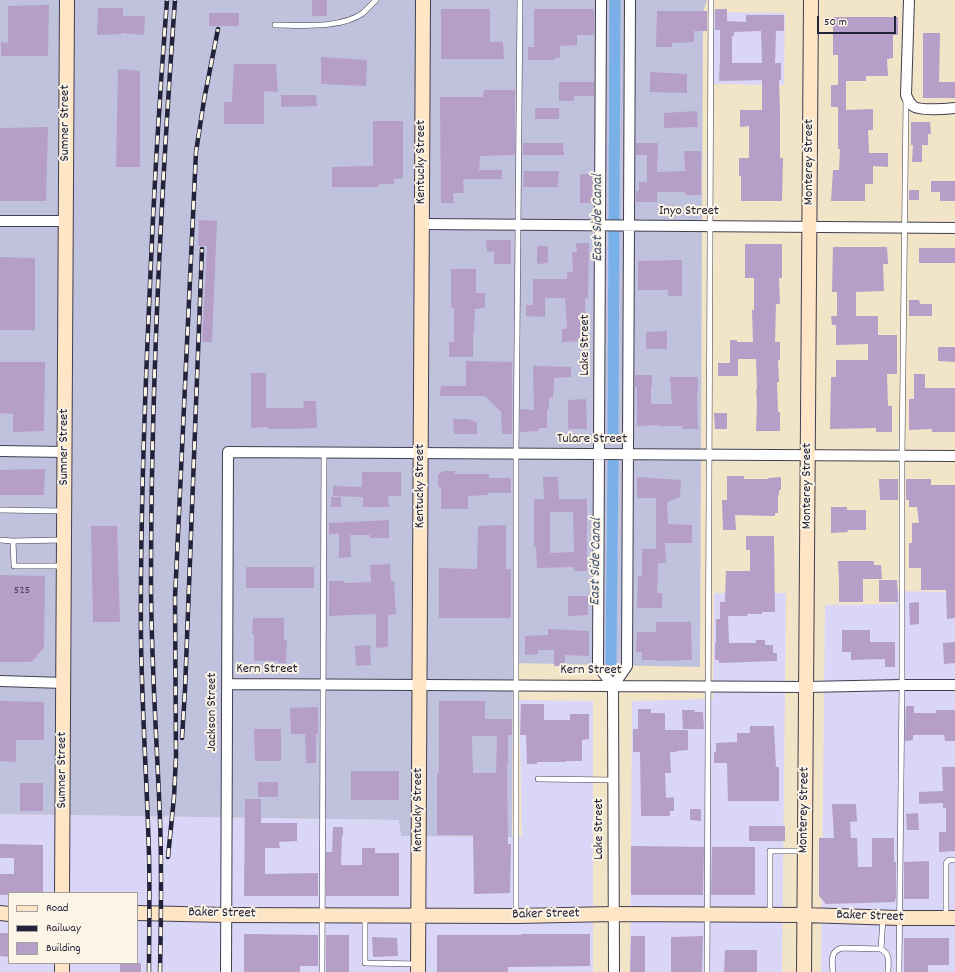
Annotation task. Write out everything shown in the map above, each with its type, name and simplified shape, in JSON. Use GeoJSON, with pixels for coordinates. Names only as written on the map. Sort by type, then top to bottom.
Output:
{"type":"FeatureCollection","features":[{"type":"Feature","properties":{"kind":"street","name":"Sumner Street"},"geometry":{"type":"LineString","coordinates":[[62,892],[67,0]]}},
{"type":"Feature","properties":{"kind":"street","name":"Kentucky Street"},"geometry":{"type":"LineString","coordinates":[[418,968],[423,0]]}},
{"type":"Feature","properties":{"kind":"street","name":"Lake Street"},"geometry":{"type":"LineString","coordinates":[[601,0],[598,666],[613,686],[614,972]]}},
{"type":"Feature","properties":{"kind":"street"},"geometry":{"type":"LineString","coordinates":[[613,686],[627,666],[630,0]]}},
{"type":"Feature","properties":{"kind":"street","name":"Monterey Street"},"geometry":{"type":"LineString","coordinates":[[804,972],[811,0]]}},
{"type":"Feature","properties":{"kind":"street"},"geometry":{"type":"LineString","coordinates":[[909,0],[906,95],[914,107],[921,109],[955,108]]}},
{"type":"Feature","properties":{"kind":"street"},"geometry":{"type":"LineString","coordinates":[[0,221],[66,221]]}},
{"type":"Feature","properties":{"kind":"street","name":"Inyo Street"},"geometry":{"type":"LineString","coordinates":[[422,224],[955,228]]}},
{"type":"Feature","properties":{"kind":"street"},"geometry":{"type":"LineString","coordinates":[[0,451],[65,452]]}},
{"type":"Feature","properties":{"kind":"street","name":"Tulare Street"},"geometry":{"type":"LineString","coordinates":[[228,452],[955,456]]}},
{"type":"Feature","properties":{"kind":"street","name":"Jackson Street"},"geometry":{"type":"LineString","coordinates":[[226,972],[228,452]]}},
{"type":"Feature","properties":{"kind":"street"},"geometry":{"type":"LineString","coordinates":[[0,681],[64,683]]}},
{"type":"Feature","properties":{"kind":"street","name":"Kern Street"},"geometry":{"type":"LineString","coordinates":[[227,684],[807,687],[955,685]]}},
{"type":"Feature","properties":{"kind":"street","name":"Baker Street"},"geometry":{"type":"LineString","coordinates":[[138,913],[418,916],[614,914],[804,915],[883,918],[950,918]]}},
{"type":"Feature","properties":{"kind":"lane"},"geometry":{"type":"LineString","coordinates":[[276,25],[332,25],[352,19],[362,13],[376,0]]}},
{"type":"Feature","properties":{"kind":"lane"},"geometry":{"type":"LineString","coordinates":[[516,916],[516,454],[520,0]]}},
{"type":"Feature","properties":{"kind":"lane"},"geometry":{"type":"LineString","coordinates":[[707,972],[712,0]]}},
{"type":"Feature","properties":{"kind":"lane"},"geometry":{"type":"LineString","coordinates":[[899,972],[906,95]]}},
{"type":"Feature","properties":{"kind":"lane"},"geometry":{"type":"LineString","coordinates":[[322,972],[324,453]]}},
{"type":"Feature","properties":{"kind":"lane"},"geometry":{"type":"LineString","coordinates":[[0,510],[65,511]]}},
{"type":"Feature","properties":{"kind":"lane"},"geometry":{"type":"LineString","coordinates":[[0,540],[64,540]]}},
{"type":"Feature","properties":{"kind":"lane"},"geometry":{"type":"LineString","coordinates":[[13,540],[14,566],[64,566]]}},
{"type":"Feature","properties":{"kind":"lane"},"geometry":{"type":"LineString","coordinates":[[538,780],[614,780]]}},
{"type":"Feature","properties":{"kind":"lane"},"geometry":{"type":"LineString","coordinates":[[770,916],[770,852],[805,851]]}},
{"type":"Feature","properties":{"kind":"lane"},"geometry":{"type":"LineString","coordinates":[[950,918],[946,863],[949,860],[955,860]]}},
{"type":"Feature","properties":{"kind":"lane"},"geometry":{"type":"LineString","coordinates":[[365,915],[365,963],[418,968]]}},
{"type":"Feature","properties":{"kind":"lane"},"geometry":{"type":"LineString","coordinates":[[881,949],[883,918]]}},
{"type":"Feature","properties":{"kind":"lane"},"geometry":{"type":"LineString","coordinates":[[833,972],[833,953],[837,949],[842,948],[881,949],[886,952],[888,957],[888,972]]}},
{"type":"Feature","properties":{"kind":"shaded area"},"geometry":{"type":"Polygon","coordinates":[[[0,0],[707,0],[703,12],[700,667],[513,663],[512,837],[401,836],[399,820],[0,814],[0,0]]]}},
{"type":"Feature","properties":{"kind":"shaded area"},"geometry":{"type":"Polygon","coordinates":[[[712,12],[785,13],[784,85],[712,84],[712,12]]]}},
{"type":"Feature","properties":{"kind":"shaded area"},"geometry":{"type":"Polygon","coordinates":[[[897,591],[955,592],[955,972],[821,972],[825,605],[896,604],[897,591]]]}},
{"type":"Feature","properties":{"kind":"shaded area"},"geometry":{"type":"Polygon","coordinates":[[[714,593],[786,593],[782,972],[630,972],[632,701],[713,699],[714,593]]]}},
{"type":"Feature","properties":{"kind":"shaded area"},"geometry":{"type":"Polygon","coordinates":[[[519,700],[593,701],[593,972],[0,972],[0,814],[400,820],[401,836],[522,837],[519,700]]]}},
{"type":"Feature","properties":{"kind":"building"},"geometry":{"type":"Polygon","coordinates":[[[312,0],[327,0],[327,16],[312,16],[312,0]]]}},
{"type":"Feature","properties":{"kind":"building"},"geometry":{"type":"Polygon","coordinates":[[[49,5],[48,56],[1,56],[1,42],[8,43],[8,6],[49,5]]]}},
{"type":"Feature","properties":{"kind":"building"},"geometry":{"type":"Polygon","coordinates":[[[98,8],[123,8],[123,16],[145,16],[144,35],[122,33],[97,35],[98,8]]]}},
{"type":"Feature","properties":{"kind":"building"},"geometry":{"type":"Polygon","coordinates":[[[441,9],[490,9],[490,42],[503,42],[504,59],[441,59],[441,9]]]}},
{"type":"Feature","properties":{"kind":"building"},"geometry":{"type":"Polygon","coordinates":[[[534,9],[594,9],[594,35],[577,35],[577,45],[560,46],[560,58],[555,58],[555,60],[528,60],[528,47],[534,47],[534,9]]]}},
{"type":"Feature","properties":{"kind":"building"},"geometry":{"type":"Polygon","coordinates":[[[715,9],[727,9],[727,21],[746,22],[746,15],[784,15],[784,31],[776,31],[775,63],[781,63],[781,80],[779,80],[780,158],[783,158],[782,201],[741,201],[739,158],[749,158],[749,126],[740,127],[740,110],[762,110],[762,80],[719,81],[720,30],[715,30],[715,9]],[[761,31],[734,32],[734,36],[732,36],[732,63],[762,63],[761,31]]]}},
{"type":"Feature","properties":{"kind":"building"},"geometry":{"type":"Polygon","coordinates":[[[657,11],[707,11],[707,31],[694,31],[694,42],[672,43],[672,47],[656,47],[657,11]]]}},
{"type":"Feature","properties":{"kind":"building"},"geometry":{"type":"Polygon","coordinates":[[[209,13],[239,13],[239,26],[209,26],[209,13]]]}},
{"type":"Feature","properties":{"kind":"building"},"geometry":{"type":"Polygon","coordinates":[[[833,17],[898,17],[898,35],[893,35],[893,58],[887,59],[888,76],[866,76],[866,81],[846,81],[846,110],[873,109],[873,130],[868,130],[869,153],[888,153],[888,167],[873,166],[873,184],[865,184],[865,201],[831,201],[833,170],[839,170],[840,149],[838,149],[838,107],[831,107],[831,85],[838,85],[838,55],[833,55],[833,17]]]}},
{"type":"Feature","properties":{"kind":"building"},"geometry":{"type":"Polygon","coordinates":[[[923,33],[940,33],[939,82],[955,82],[955,98],[923,98],[923,33]]]}},
{"type":"Feature","properties":{"kind":"building"},"geometry":{"type":"Polygon","coordinates":[[[321,57],[367,60],[366,86],[321,84],[321,57]]]}},
{"type":"Feature","properties":{"kind":"building"},"geometry":{"type":"Polygon","coordinates":[[[234,64],[276,64],[278,92],[264,91],[264,124],[224,124],[224,102],[232,102],[234,64]]]}},
{"type":"Feature","properties":{"kind":"building"},"geometry":{"type":"Polygon","coordinates":[[[118,69],[140,71],[140,167],[116,167],[118,69]]]}},
{"type":"Feature","properties":{"kind":"building"},"geometry":{"type":"Polygon","coordinates":[[[650,72],[687,74],[687,93],[650,92],[650,72]]]}},
{"type":"Feature","properties":{"kind":"building"},"geometry":{"type":"Polygon","coordinates":[[[559,82],[594,82],[594,96],[574,96],[574,101],[559,101],[559,82]]]}},
{"type":"Feature","properties":{"kind":"building"},"geometry":{"type":"Polygon","coordinates":[[[484,90],[515,90],[515,155],[480,156],[479,170],[502,170],[502,179],[463,179],[464,193],[453,193],[454,203],[441,203],[440,97],[483,97],[484,90]]]}},
{"type":"Feature","properties":{"kind":"building"},"geometry":{"type":"Polygon","coordinates":[[[281,95],[316,95],[317,106],[281,107],[281,95]]]}},
{"type":"Feature","properties":{"kind":"building"},"geometry":{"type":"Polygon","coordinates":[[[535,108],[559,108],[559,119],[535,119],[535,108]]]}},
{"type":"Feature","properties":{"kind":"building"},"geometry":{"type":"Polygon","coordinates":[[[697,111],[698,127],[664,128],[664,113],[697,111]]]}},
{"type":"Feature","properties":{"kind":"building"},"geometry":{"type":"Polygon","coordinates":[[[373,121],[403,121],[403,178],[394,179],[394,184],[379,184],[379,187],[332,187],[332,167],[373,166],[373,121]]]}},
{"type":"Feature","properties":{"kind":"building"},"geometry":{"type":"Polygon","coordinates":[[[911,122],[930,122],[931,134],[928,134],[928,145],[922,145],[922,162],[912,162],[913,145],[911,145],[911,122]]]}},
{"type":"Feature","properties":{"kind":"building"},"geometry":{"type":"Polygon","coordinates":[[[48,127],[46,201],[0,201],[0,128],[48,127]]]}},
{"type":"Feature","properties":{"kind":"building"},"geometry":{"type":"Polygon","coordinates":[[[523,143],[563,143],[564,155],[523,155],[523,143]]]}},
{"type":"Feature","properties":{"kind":"building"},"geometry":{"type":"Polygon","coordinates":[[[636,143],[658,143],[657,172],[685,171],[684,151],[701,151],[701,195],[685,195],[685,192],[657,192],[657,202],[636,202],[636,191],[639,191],[639,182],[647,182],[647,155],[636,155],[636,143]]]}},
{"type":"Feature","properties":{"kind":"building"},"geometry":{"type":"Polygon","coordinates":[[[524,171],[559,171],[558,187],[523,187],[524,171]]]}},
{"type":"Feature","properties":{"kind":"building"},"geometry":{"type":"Polygon","coordinates":[[[580,174],[594,174],[594,203],[580,203],[580,174]]]}},
{"type":"Feature","properties":{"kind":"building"},"geometry":{"type":"Polygon","coordinates":[[[931,181],[955,181],[955,201],[940,201],[940,192],[931,192],[931,181]]]}},
{"type":"Feature","properties":{"kind":"building"},"geometry":{"type":"Polygon","coordinates":[[[909,190],[919,190],[919,200],[909,200],[909,190]]]}},
{"type":"Feature","properties":{"kind":"building"},"geometry":{"type":"Polygon","coordinates":[[[199,220],[217,221],[212,342],[202,342],[207,246],[198,246],[199,220]]]}},
{"type":"Feature","properties":{"kind":"building"},"geometry":{"type":"Polygon","coordinates":[[[486,240],[511,240],[511,264],[494,264],[494,251],[487,252],[486,240]]]}},
{"type":"Feature","properties":{"kind":"building"},"geometry":{"type":"Polygon","coordinates":[[[576,243],[589,243],[588,298],[585,298],[586,341],[562,342],[562,329],[567,329],[565,298],[545,298],[545,317],[526,316],[526,305],[533,305],[533,279],[567,279],[567,272],[573,272],[572,252],[577,252],[576,243]]]}},
{"type":"Feature","properties":{"kind":"building"},"geometry":{"type":"Polygon","coordinates":[[[745,244],[782,244],[782,278],[779,278],[780,304],[776,304],[775,342],[780,342],[780,360],[778,360],[779,382],[777,382],[780,431],[756,431],[756,359],[738,359],[738,376],[718,376],[718,363],[730,363],[730,340],[737,340],[737,342],[753,342],[752,310],[754,310],[754,278],[745,278],[745,244]]]}},
{"type":"Feature","properties":{"kind":"building"},"geometry":{"type":"Polygon","coordinates":[[[537,246],[548,246],[548,263],[537,264],[537,246]]]}},
{"type":"Feature","properties":{"kind":"building"},"geometry":{"type":"Polygon","coordinates":[[[833,247],[887,247],[888,264],[883,264],[884,291],[856,292],[856,316],[878,316],[878,335],[897,335],[897,374],[887,374],[888,406],[892,406],[892,432],[876,432],[876,428],[830,429],[831,377],[836,377],[836,360],[868,360],[868,344],[836,345],[836,325],[832,325],[831,316],[837,316],[837,292],[832,292],[833,247]]]}},
{"type":"Feature","properties":{"kind":"building"},"geometry":{"type":"Polygon","coordinates":[[[919,248],[955,248],[955,263],[919,263],[919,248]]]}},
{"type":"Feature","properties":{"kind":"building"},"geometry":{"type":"Polygon","coordinates":[[[0,257],[35,258],[35,330],[0,330],[0,257]]]}},
{"type":"Feature","properties":{"kind":"building"},"geometry":{"type":"Polygon","coordinates":[[[682,260],[682,296],[668,296],[668,290],[638,290],[638,261],[682,260]]]}},
{"type":"Feature","properties":{"kind":"building"},"geometry":{"type":"Polygon","coordinates":[[[451,269],[476,269],[476,293],[485,293],[485,308],[475,309],[473,357],[449,357],[449,342],[454,342],[454,308],[451,308],[451,269]]]}},
{"type":"Feature","properties":{"kind":"building"},"geometry":{"type":"Polygon","coordinates":[[[909,300],[919,300],[920,304],[932,304],[932,316],[909,316],[909,300]]]}},
{"type":"Feature","properties":{"kind":"building"},"geometry":{"type":"Polygon","coordinates":[[[667,331],[667,349],[646,349],[646,332],[667,331]]]}},
{"type":"Feature","properties":{"kind":"building"},"geometry":{"type":"Polygon","coordinates":[[[938,347],[955,347],[955,362],[938,361],[938,347]]]}},
{"type":"Feature","properties":{"kind":"building"},"geometry":{"type":"Polygon","coordinates":[[[466,361],[512,362],[512,434],[502,434],[501,412],[485,396],[440,396],[441,386],[466,386],[466,361]]]}},
{"type":"Feature","properties":{"kind":"building"},"geometry":{"type":"Polygon","coordinates":[[[0,362],[45,362],[44,431],[13,432],[13,414],[0,413],[0,362]]]}},
{"type":"Feature","properties":{"kind":"building"},"geometry":{"type":"Polygon","coordinates":[[[533,366],[571,367],[571,377],[554,378],[553,398],[549,398],[549,409],[547,409],[547,428],[539,428],[539,431],[520,432],[520,409],[534,410],[533,366]]]}},
{"type":"Feature","properties":{"kind":"building"},"geometry":{"type":"Polygon","coordinates":[[[251,373],[266,373],[266,408],[304,408],[303,401],[316,401],[317,428],[251,428],[251,373]]]}},
{"type":"Feature","properties":{"kind":"building"},"geometry":{"type":"Polygon","coordinates":[[[914,374],[925,374],[925,388],[955,388],[955,432],[932,432],[932,429],[909,430],[909,399],[914,399],[914,374]]]}},
{"type":"Feature","properties":{"kind":"building"},"geometry":{"type":"Polygon","coordinates":[[[635,375],[652,375],[651,404],[672,404],[670,377],[698,377],[698,429],[682,429],[682,426],[637,426],[637,387],[635,387],[635,375]]]}},
{"type":"Feature","properties":{"kind":"building"},"geometry":{"type":"Polygon","coordinates":[[[586,399],[587,429],[568,429],[568,400],[586,399]]]}},
{"type":"Feature","properties":{"kind":"building"},"geometry":{"type":"Polygon","coordinates":[[[714,413],[727,413],[727,429],[715,429],[714,413]]]}},
{"type":"Feature","properties":{"kind":"building"},"geometry":{"type":"Polygon","coordinates":[[[453,419],[467,419],[477,422],[477,434],[454,434],[453,419]]]}},
{"type":"Feature","properties":{"kind":"building"},"geometry":{"type":"Polygon","coordinates":[[[45,469],[44,495],[0,495],[0,470],[45,469]]]}},
{"type":"Feature","properties":{"kind":"building"},"geometry":{"type":"Polygon","coordinates":[[[443,471],[455,471],[455,474],[489,474],[489,478],[511,478],[511,493],[488,493],[488,495],[468,496],[468,509],[441,509],[441,487],[438,487],[438,475],[443,471]]]}},
{"type":"Feature","properties":{"kind":"building"},"geometry":{"type":"Polygon","coordinates":[[[362,472],[401,472],[401,496],[388,496],[389,507],[363,507],[363,497],[333,496],[333,486],[362,487],[362,472]]]}},
{"type":"Feature","properties":{"kind":"building"},"geometry":{"type":"Polygon","coordinates":[[[727,476],[744,476],[744,479],[768,479],[781,477],[781,490],[779,490],[778,495],[778,513],[775,513],[775,516],[735,515],[736,530],[723,530],[722,500],[727,500],[727,476]]]}},
{"type":"Feature","properties":{"kind":"building"},"geometry":{"type":"Polygon","coordinates":[[[543,477],[558,477],[559,499],[587,499],[587,571],[574,571],[574,567],[537,568],[536,547],[534,547],[534,499],[544,499],[543,477]],[[550,512],[550,553],[574,552],[573,512],[550,512]]]}},
{"type":"Feature","properties":{"kind":"building"},"geometry":{"type":"Polygon","coordinates":[[[637,477],[681,480],[680,497],[667,502],[668,524],[692,525],[692,543],[665,543],[666,563],[658,563],[657,593],[662,593],[662,608],[637,608],[638,576],[642,576],[642,549],[656,549],[656,498],[637,498],[637,477]]]}},
{"type":"Feature","properties":{"kind":"building"},"geometry":{"type":"Polygon","coordinates":[[[879,479],[898,479],[898,500],[880,500],[879,479]]]}},
{"type":"Feature","properties":{"kind":"building"},"geometry":{"type":"Polygon","coordinates":[[[906,479],[931,479],[931,485],[955,485],[955,618],[947,619],[946,590],[921,590],[921,568],[909,568],[909,543],[912,543],[912,523],[919,523],[917,507],[909,507],[909,500],[906,500],[906,479]]]}},
{"type":"Feature","properties":{"kind":"building"},"geometry":{"type":"Polygon","coordinates":[[[331,497],[341,497],[341,507],[331,507],[331,497]]]}},
{"type":"Feature","properties":{"kind":"building"},"geometry":{"type":"Polygon","coordinates":[[[831,507],[847,507],[847,510],[866,510],[866,530],[847,530],[848,532],[831,533],[831,507]]]}},
{"type":"Feature","properties":{"kind":"building"},"geometry":{"type":"Polygon","coordinates":[[[389,520],[389,538],[370,538],[370,535],[350,535],[351,557],[339,558],[339,534],[329,534],[329,523],[389,520]]]}},
{"type":"Feature","properties":{"kind":"building"},"geometry":{"type":"Polygon","coordinates":[[[506,525],[506,569],[511,569],[511,618],[439,618],[439,568],[477,569],[478,526],[506,525]]]}},
{"type":"Feature","properties":{"kind":"building"},"geometry":{"type":"Polygon","coordinates":[[[91,526],[117,526],[120,622],[93,622],[91,526]]]}},
{"type":"Feature","properties":{"kind":"building"},"geometry":{"type":"Polygon","coordinates":[[[746,536],[774,536],[775,612],[747,614],[748,616],[728,616],[729,643],[756,643],[756,640],[765,640],[765,645],[773,645],[773,653],[777,653],[777,661],[719,663],[719,660],[715,660],[716,619],[720,619],[720,602],[725,602],[726,571],[750,571],[750,550],[746,550],[746,536]]]}},
{"type":"Feature","properties":{"kind":"building"},"geometry":{"type":"Polygon","coordinates":[[[838,561],[874,561],[874,565],[881,565],[882,579],[863,579],[863,602],[839,602],[838,561]]]}},
{"type":"Feature","properties":{"kind":"building"},"geometry":{"type":"Polygon","coordinates":[[[390,564],[391,581],[394,581],[396,614],[388,615],[388,647],[376,648],[375,614],[329,616],[329,581],[344,581],[344,583],[371,582],[370,565],[390,564]]]}},
{"type":"Feature","properties":{"kind":"building"},"geometry":{"type":"Polygon","coordinates":[[[246,567],[314,567],[314,588],[246,588],[246,567]]]}},
{"type":"Feature","properties":{"kind":"building"},"geometry":{"type":"Polygon","coordinates":[[[0,575],[45,576],[44,648],[31,662],[0,662],[0,575]]]}},
{"type":"Feature","properties":{"kind":"building"},"geometry":{"type":"Polygon","coordinates":[[[879,580],[897,580],[898,602],[879,602],[879,580]]]}},
{"type":"Feature","properties":{"kind":"building"},"geometry":{"type":"Polygon","coordinates":[[[568,596],[588,596],[588,615],[568,616],[568,596]]]}},
{"type":"Feature","properties":{"kind":"building"},"geometry":{"type":"Polygon","coordinates":[[[919,602],[919,624],[910,625],[909,603],[919,602]]]}},
{"type":"Feature","properties":{"kind":"building"},"geometry":{"type":"Polygon","coordinates":[[[253,618],[284,618],[284,640],[287,640],[286,663],[278,663],[278,661],[254,661],[254,634],[252,634],[253,618]]]}},
{"type":"Feature","properties":{"kind":"building"},"geometry":{"type":"Polygon","coordinates":[[[656,622],[691,622],[692,660],[642,660],[642,652],[636,652],[637,632],[656,632],[656,622]]]}},
{"type":"Feature","properties":{"kind":"building"},"geometry":{"type":"Polygon","coordinates":[[[548,629],[589,631],[589,656],[565,655],[565,666],[554,666],[554,650],[538,650],[538,654],[525,655],[525,636],[548,635],[548,629]]]}},
{"type":"Feature","properties":{"kind":"building"},"geometry":{"type":"Polygon","coordinates":[[[842,630],[870,630],[870,642],[895,642],[895,667],[885,667],[885,659],[851,660],[851,652],[842,652],[842,630]]]}},
{"type":"Feature","properties":{"kind":"building"},"geometry":{"type":"Polygon","coordinates":[[[955,642],[955,663],[944,664],[943,643],[955,642]]]}},
{"type":"Feature","properties":{"kind":"building"},"geometry":{"type":"Polygon","coordinates":[[[370,645],[371,665],[356,666],[355,646],[370,645]]]}},
{"type":"Feature","properties":{"kind":"building"},"geometry":{"type":"Polygon","coordinates":[[[0,701],[44,702],[44,740],[16,740],[16,762],[0,761],[0,701]]]}},
{"type":"Feature","properties":{"kind":"building"},"geometry":{"type":"Polygon","coordinates":[[[439,701],[485,701],[485,719],[512,719],[512,735],[508,735],[507,764],[508,844],[511,844],[510,893],[474,894],[473,835],[437,835],[437,773],[439,773],[439,701]],[[472,736],[473,773],[496,773],[497,736],[472,736]]]}},
{"type":"Feature","properties":{"kind":"building"},"geometry":{"type":"Polygon","coordinates":[[[521,704],[544,704],[544,720],[570,720],[570,714],[589,714],[589,739],[582,740],[582,761],[537,762],[537,764],[527,764],[526,735],[520,735],[521,704]]]}},
{"type":"Feature","properties":{"kind":"building"},"geometry":{"type":"Polygon","coordinates":[[[906,706],[914,706],[914,713],[936,713],[936,710],[955,710],[955,741],[945,741],[944,735],[913,735],[913,740],[905,741],[906,706]]]}},
{"type":"Feature","properties":{"kind":"building"},"geometry":{"type":"Polygon","coordinates":[[[318,707],[316,763],[306,763],[305,734],[291,734],[290,708],[318,707]]]}},
{"type":"Feature","properties":{"kind":"building"},"geometry":{"type":"Polygon","coordinates":[[[638,709],[651,709],[651,713],[665,713],[665,730],[688,730],[688,750],[670,752],[671,773],[665,773],[666,798],[674,797],[674,811],[670,811],[670,816],[641,816],[640,752],[633,752],[633,729],[638,729],[638,709]]]}},
{"type":"Feature","properties":{"kind":"building"},"geometry":{"type":"Polygon","coordinates":[[[682,710],[695,710],[694,712],[703,712],[704,729],[683,729],[682,710]]]}},
{"type":"Feature","properties":{"kind":"building"},"geometry":{"type":"Polygon","coordinates":[[[750,726],[774,726],[776,767],[779,767],[779,801],[728,801],[727,763],[714,763],[716,743],[737,742],[737,733],[750,733],[750,726]]]}},
{"type":"Feature","properties":{"kind":"building"},"geometry":{"type":"Polygon","coordinates":[[[254,729],[281,729],[281,761],[255,761],[254,729]]]}},
{"type":"Feature","properties":{"kind":"building"},"geometry":{"type":"Polygon","coordinates":[[[942,767],[955,767],[955,851],[939,852],[939,832],[946,832],[946,808],[943,808],[943,803],[919,804],[919,792],[943,791],[942,767]]]}},
{"type":"Feature","properties":{"kind":"building"},"geometry":{"type":"Polygon","coordinates":[[[351,771],[399,771],[399,800],[351,800],[351,771]]]}},
{"type":"Feature","properties":{"kind":"building"},"geometry":{"type":"Polygon","coordinates":[[[258,782],[278,782],[278,797],[258,797],[258,782]]]}},
{"type":"Feature","properties":{"kind":"building"},"geometry":{"type":"Polygon","coordinates":[[[20,783],[43,783],[43,811],[20,811],[20,783]]]}},
{"type":"Feature","properties":{"kind":"building"},"geometry":{"type":"Polygon","coordinates":[[[245,799],[261,799],[261,823],[297,823],[297,841],[279,842],[280,848],[265,848],[265,874],[318,873],[318,896],[244,896],[245,799]]]}},
{"type":"Feature","properties":{"kind":"building"},"geometry":{"type":"Polygon","coordinates":[[[832,804],[856,804],[857,821],[850,822],[851,838],[857,838],[858,867],[872,867],[872,838],[894,838],[894,862],[896,862],[895,902],[826,904],[819,896],[819,838],[834,838],[832,804]]]}},
{"type":"Feature","properties":{"kind":"building"},"geometry":{"type":"Polygon","coordinates":[[[690,809],[701,809],[701,821],[690,820],[690,809]]]}},
{"type":"Feature","properties":{"kind":"building"},"geometry":{"type":"Polygon","coordinates":[[[918,813],[919,830],[907,830],[906,814],[918,813]]]}},
{"type":"Feature","properties":{"kind":"building"},"geometry":{"type":"Polygon","coordinates":[[[749,826],[785,826],[785,841],[749,841],[749,826]]]}},
{"type":"Feature","properties":{"kind":"building"},"geometry":{"type":"Polygon","coordinates":[[[333,827],[343,827],[341,865],[362,865],[362,848],[375,848],[375,853],[399,853],[399,896],[326,896],[326,852],[332,852],[333,827]]]}},
{"type":"Feature","properties":{"kind":"building"},"geometry":{"type":"Polygon","coordinates":[[[0,844],[43,845],[43,892],[8,892],[8,895],[0,895],[0,874],[14,874],[14,858],[0,858],[0,844]]]}},
{"type":"Feature","properties":{"kind":"building"},"geometry":{"type":"Polygon","coordinates":[[[631,846],[704,847],[703,895],[631,895],[631,846]]]}},
{"type":"Feature","properties":{"kind":"building"},"geometry":{"type":"Polygon","coordinates":[[[712,847],[755,847],[755,895],[711,895],[712,847]]]}},
{"type":"Feature","properties":{"kind":"building"},"geometry":{"type":"Polygon","coordinates":[[[929,861],[929,899],[904,899],[904,862],[929,861]]]}},
{"type":"Feature","properties":{"kind":"building"},"geometry":{"type":"Polygon","coordinates":[[[0,933],[8,933],[8,957],[0,956],[0,933]]]}},
{"type":"Feature","properties":{"kind":"building"},"geometry":{"type":"Polygon","coordinates":[[[244,934],[318,935],[318,966],[300,966],[300,972],[244,972],[244,934]]]}},
{"type":"Feature","properties":{"kind":"building"},"geometry":{"type":"Polygon","coordinates":[[[590,934],[590,966],[508,967],[508,972],[437,972],[437,935],[590,934]]]}},
{"type":"Feature","properties":{"kind":"building"},"geometry":{"type":"Polygon","coordinates":[[[326,935],[349,935],[349,972],[326,972],[326,935]]]}},
{"type":"Feature","properties":{"kind":"building"},"geometry":{"type":"Polygon","coordinates":[[[631,936],[645,936],[645,972],[630,972],[631,936]]]}},
{"type":"Feature","properties":{"kind":"building"},"geometry":{"type":"Polygon","coordinates":[[[703,936],[702,972],[671,972],[671,937],[703,936]]]}},
{"type":"Feature","properties":{"kind":"building"},"geometry":{"type":"Polygon","coordinates":[[[372,937],[397,938],[398,956],[373,957],[372,937]]]}},
{"type":"Feature","properties":{"kind":"building"},"geometry":{"type":"Polygon","coordinates":[[[904,938],[949,938],[949,965],[928,965],[928,972],[904,972],[904,938]]]}},
{"type":"Feature","properties":{"kind":"building"},"geometry":{"type":"Polygon","coordinates":[[[725,950],[757,950],[757,972],[724,972],[725,950]]]}},
{"type":"Feature","properties":{"kind":"building"},"geometry":{"type":"Polygon","coordinates":[[[141,963],[141,972],[120,972],[120,964],[141,963]]]}},
{"type":"Feature","properties":{"kind":"waterway","name":"East Side Canal"},"geometry":{"type":"LineString","coordinates":[[613,436],[615,0]]}},
{"type":"Feature","properties":{"kind":"waterway","name":"East Side Canal"},"geometry":{"type":"LineString","coordinates":[[611,662],[613,463]]}},
{"type":"Feature","properties":{"kind":"railway"},"geometry":{"type":"LineString","coordinates":[[149,972],[149,855],[141,640],[142,515],[152,230],[167,0]]}},
{"type":"Feature","properties":{"kind":"railway"},"geometry":{"type":"LineString","coordinates":[[160,972],[161,858],[152,641],[151,508],[158,290],[165,145],[175,0]]}},
{"type":"Feature","properties":{"kind":"railway"},"geometry":{"type":"LineString","coordinates":[[168,857],[176,757],[175,598],[196,152],[204,100],[218,29]]}},
{"type":"Feature","properties":{"kind":"railway"},"geometry":{"type":"LineString","coordinates":[[182,738],[202,249]]}}]}
